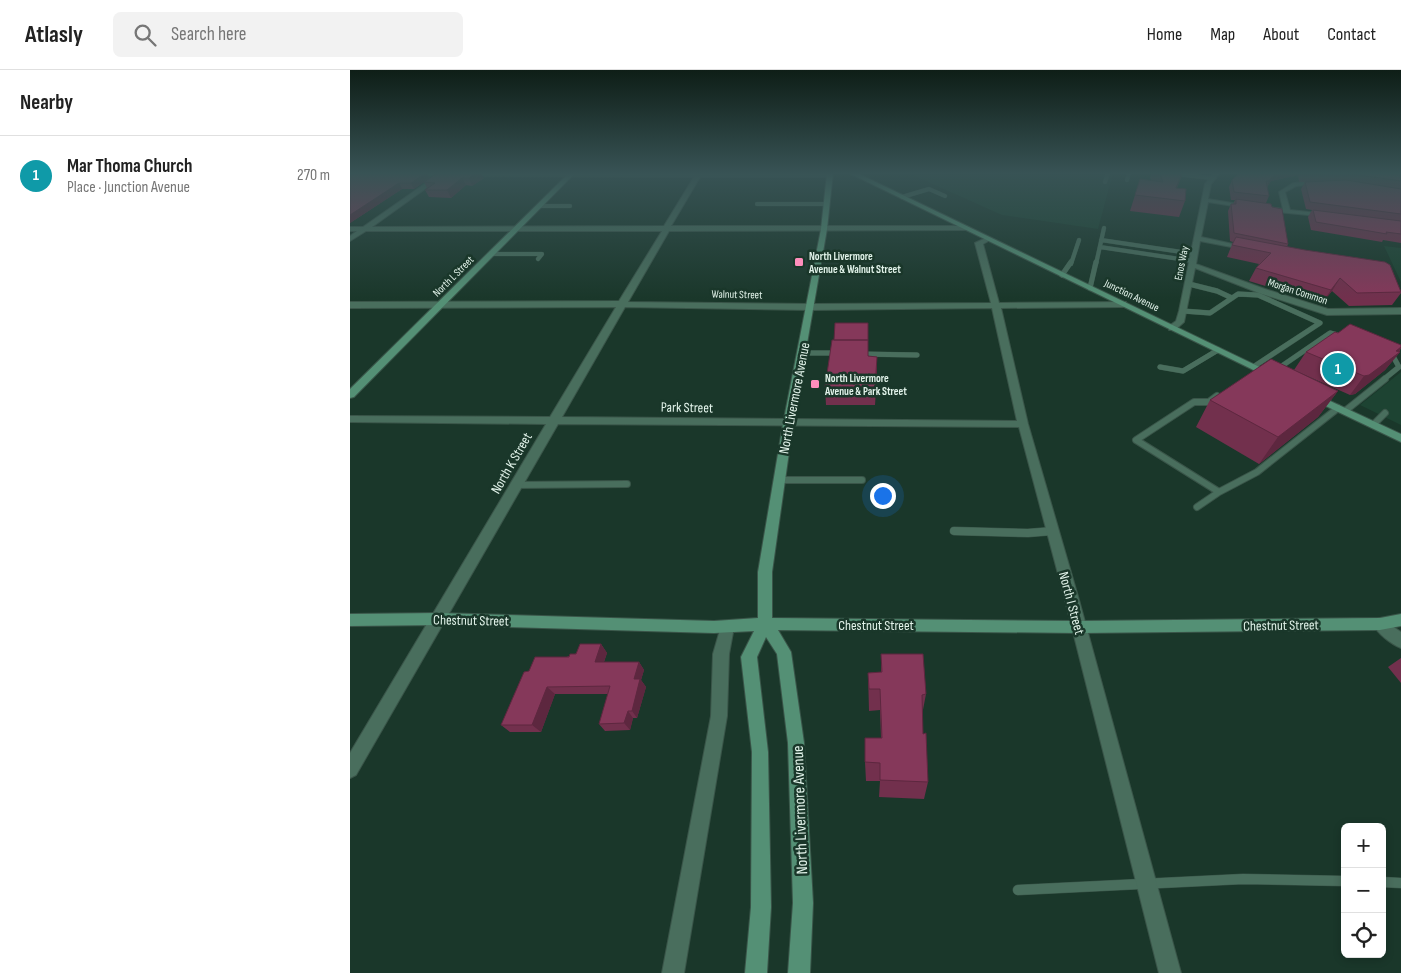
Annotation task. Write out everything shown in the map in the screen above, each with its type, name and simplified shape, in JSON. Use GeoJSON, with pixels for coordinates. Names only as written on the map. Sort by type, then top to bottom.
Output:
{"type":"FeatureCollection","features":[{"type":"Feature","properties":{"kind":"street"},"geometry":{"type":"LineString","coordinates":[[350,239],[385,215]]}},
{"type":"Feature","properties":{"kind":"street","name":"North L Street"},"geometry":{"type":"LineString","coordinates":[[350,395],[529,215]]}},
{"type":"Feature","properties":{"kind":"street","name":"North K Street"},"geometry":{"type":"LineString","coordinates":[[350,769],[674,215]]}},
{"type":"Feature","properties":{"kind":"street","name":"North Livermore Avenue"},"geometry":{"type":"LineString","coordinates":[[756,973],[761,907],[760,752],[749,657],[765,624],[765,572],[788,424],[811,307],[825,215]]}},
{"type":"Feature","properties":{"kind":"street","name":"Junction Avenue"},"geometry":{"type":"LineString","coordinates":[[939,215],[1264,373]]}},
{"type":"Feature","properties":{"kind":"street","name":"Enos Way"},"geometry":{"type":"LineString","coordinates":[[1172,328],[1180,322],[1183,311],[1202,215]]}},
{"type":"Feature","properties":{"kind":"street"},"geometry":{"type":"LineString","coordinates":[[1315,215],[1334,218]]}},
{"type":"Feature","properties":{"kind":"street"},"geometry":{"type":"LineString","coordinates":[[350,229],[966,228]]}},
{"type":"Feature","properties":{"kind":"street"},"geometry":{"type":"LineString","coordinates":[[1198,238],[1259,250]]}},
{"type":"Feature","properties":{"kind":"street","name":"North I Street"},"geometry":{"type":"LineString","coordinates":[[988,239],[979,244],[996,306],[1023,424],[1079,627],[1170,973]]}},
{"type":"Feature","properties":{"kind":"street","name":"Morgan Common"},"geometry":{"type":"LineString","coordinates":[[1194,260],[1262,291],[1328,312],[1401,310]]}},
{"type":"Feature","properties":{"kind":"street","name":"Walnut Street"},"geometry":{"type":"LineString","coordinates":[[350,305],[622,304],[811,307],[1123,304]]}},
{"type":"Feature","properties":{"kind":"street"},"geometry":{"type":"LineString","coordinates":[[1304,391],[1401,438]]}},
{"type":"Feature","properties":{"kind":"street","name":"Park Street"},"geometry":{"type":"LineString","coordinates":[[350,419],[788,424],[1023,424]]}},
{"type":"Feature","properties":{"kind":"street","name":"Chestnut Street"},"geometry":{"type":"LineString","coordinates":[[350,620],[438,619],[727,627],[765,624],[1079,627],[1380,624],[1401,620]]}},
{"type":"Feature","properties":{"kind":"street","name":"North Livermore Avenue"},"geometry":{"type":"LineString","coordinates":[[765,624],[784,652],[796,742],[803,902],[800,973]]}},
{"type":"Feature","properties":{"kind":"street"},"geometry":{"type":"LineString","coordinates":[[1380,624],[1401,641]]}},
{"type":"Feature","properties":{"kind":"street"},"geometry":{"type":"LineString","coordinates":[[673,973],[719,716],[721,654],[727,627]]}},
{"type":"Feature","properties":{"kind":"lane"},"geometry":{"type":"LineString","coordinates":[[1090,288],[1104,228]]}},
{"type":"Feature","properties":{"kind":"lane"},"geometry":{"type":"LineString","coordinates":[[1062,275],[1070,266],[1079,240]]}},
{"type":"Feature","properties":{"kind":"lane"},"geometry":{"type":"LineString","coordinates":[[1101,240],[1194,260]]}},
{"type":"Feature","properties":{"kind":"lane"},"geometry":{"type":"LineString","coordinates":[[1100,246],[1194,260]]}},
{"type":"Feature","properties":{"kind":"lane"},"geometry":{"type":"LineString","coordinates":[[491,254],[542,254],[538,259]]}},
{"type":"Feature","properties":{"kind":"lane"},"geometry":{"type":"LineString","coordinates":[[1189,284],[1217,291],[1232,298]]}},
{"type":"Feature","properties":{"kind":"lane"},"geometry":{"type":"LineString","coordinates":[[1183,311],[1210,313],[1238,294],[1258,295],[1320,323],[1264,373]]}},
{"type":"Feature","properties":{"kind":"lane"},"geometry":{"type":"LineString","coordinates":[[1264,373],[1330,333],[1344,337]]}},
{"type":"Feature","properties":{"kind":"lane"},"geometry":{"type":"LineString","coordinates":[[1160,367],[1183,371],[1218,350]]}},
{"type":"Feature","properties":{"kind":"lane"},"geometry":{"type":"LineString","coordinates":[[802,353],[842,353]]}},
{"type":"Feature","properties":{"kind":"lane"},"geometry":{"type":"LineString","coordinates":[[1197,507],[1219,492],[1257,472],[1399,367],[1394,358],[1384,353]]}},
{"type":"Feature","properties":{"kind":"lane"},"geometry":{"type":"LineString","coordinates":[[851,354],[917,355]]}},
{"type":"Feature","properties":{"kind":"lane"},"geometry":{"type":"LineString","coordinates":[[1219,492],[1136,440],[1194,402],[1208,402],[1224,393]]}},
{"type":"Feature","properties":{"kind":"lane"},"geometry":{"type":"LineString","coordinates":[[1373,425],[1385,413]]}},
{"type":"Feature","properties":{"kind":"lane"},"geometry":{"type":"LineString","coordinates":[[779,480],[862,480]]}},
{"type":"Feature","properties":{"kind":"lane"},"geometry":{"type":"LineString","coordinates":[[515,485],[627,484]]}},
{"type":"Feature","properties":{"kind":"lane"},"geometry":{"type":"LineString","coordinates":[[954,532],[1028,533],[1053,531]]}},
{"type":"Feature","properties":{"kind":"lane"},"geometry":{"type":"LineString","coordinates":[[1018,890],[1243,879],[1341,881]]}},
{"type":"Feature","properties":{"kind":"lane"},"geometry":{"type":"LineString","coordinates":[[1386,882],[1401,883]]}},
{"type":"Feature","properties":{"kind":"shaded area"},"geometry":{"type":"Polygon","coordinates":[[[1003,215],[1102,215],[1098,229],[1003,215]]]}},
{"type":"Feature","properties":{"kind":"shaded area"},"geometry":{"type":"Polygon","coordinates":[[[1384,246],[1401,248],[1401,282],[1384,246]]]}},
{"type":"Feature","properties":{"kind":"shaded area"},"geometry":{"type":"Polygon","coordinates":[[[1401,372],[1401,425],[1360,405],[1401,372]]]}},
{"type":"Feature","properties":{"kind":"building"},"geometry":{"type":"Polygon","coordinates":[[[1232,215],[1283,215],[1288,244],[1234,233],[1232,215]]]}},
{"type":"Feature","properties":{"kind":"building"},"geometry":{"type":"Polygon","coordinates":[[[1314,215],[1354,215],[1401,221],[1401,234],[1386,232],[1387,234],[1316,222],[1314,215]]]}},
{"type":"Feature","properties":{"kind":"building"},"geometry":{"type":"Polygon","coordinates":[[[1236,237],[1385,262],[1390,265],[1401,292],[1357,293],[1340,278],[1331,290],[1256,268],[1271,253],[1232,245],[1236,237]]]}},
{"type":"Feature","properties":{"kind":"building"},"geometry":{"type":"Polygon","coordinates":[[[835,323],[868,323],[868,340],[834,340],[835,323]]]}},
{"type":"Feature","properties":{"kind":"building"},"geometry":{"type":"Polygon","coordinates":[[[1350,324],[1401,345],[1396,351],[1400,352],[1369,375],[1364,376],[1306,352],[1350,324]]]}},
{"type":"Feature","properties":{"kind":"building"},"geometry":{"type":"Polygon","coordinates":[[[832,340],[868,340],[868,356],[877,357],[875,387],[825,387],[832,340]]]}},
{"type":"Feature","properties":{"kind":"building"},"geometry":{"type":"Polygon","coordinates":[[[1271,359],[1338,391],[1278,437],[1210,400],[1271,359]]]}},
{"type":"Feature","properties":{"kind":"building"},"geometry":{"type":"Polygon","coordinates":[[[580,644],[601,644],[595,662],[639,662],[634,679],[640,679],[632,711],[628,711],[624,723],[599,724],[610,686],[547,687],[532,725],[501,725],[524,672],[529,671],[535,657],[569,657],[570,654],[576,654],[580,644]]]}},
{"type":"Feature","properties":{"kind":"building"},"geometry":{"type":"Polygon","coordinates":[[[881,654],[923,654],[926,694],[922,695],[923,734],[926,733],[928,782],[880,780],[880,763],[865,762],[865,738],[882,738],[880,689],[869,689],[868,673],[882,672],[881,654]]]}},
{"type":"Feature","properties":{"kind":"place","name":"North Livermore Avenue & Walnut Street"},"geometry":{"type":"Point","coordinates":[799,262]}},
{"type":"Feature","properties":{"kind":"place","name":"Mar Thoma Church"},"geometry":{"type":"Point","coordinates":[1338,369]}},
{"type":"Feature","properties":{"kind":"place","name":"North Livermore Avenue & Park Street"},"geometry":{"type":"Point","coordinates":[815,384]}}]}
